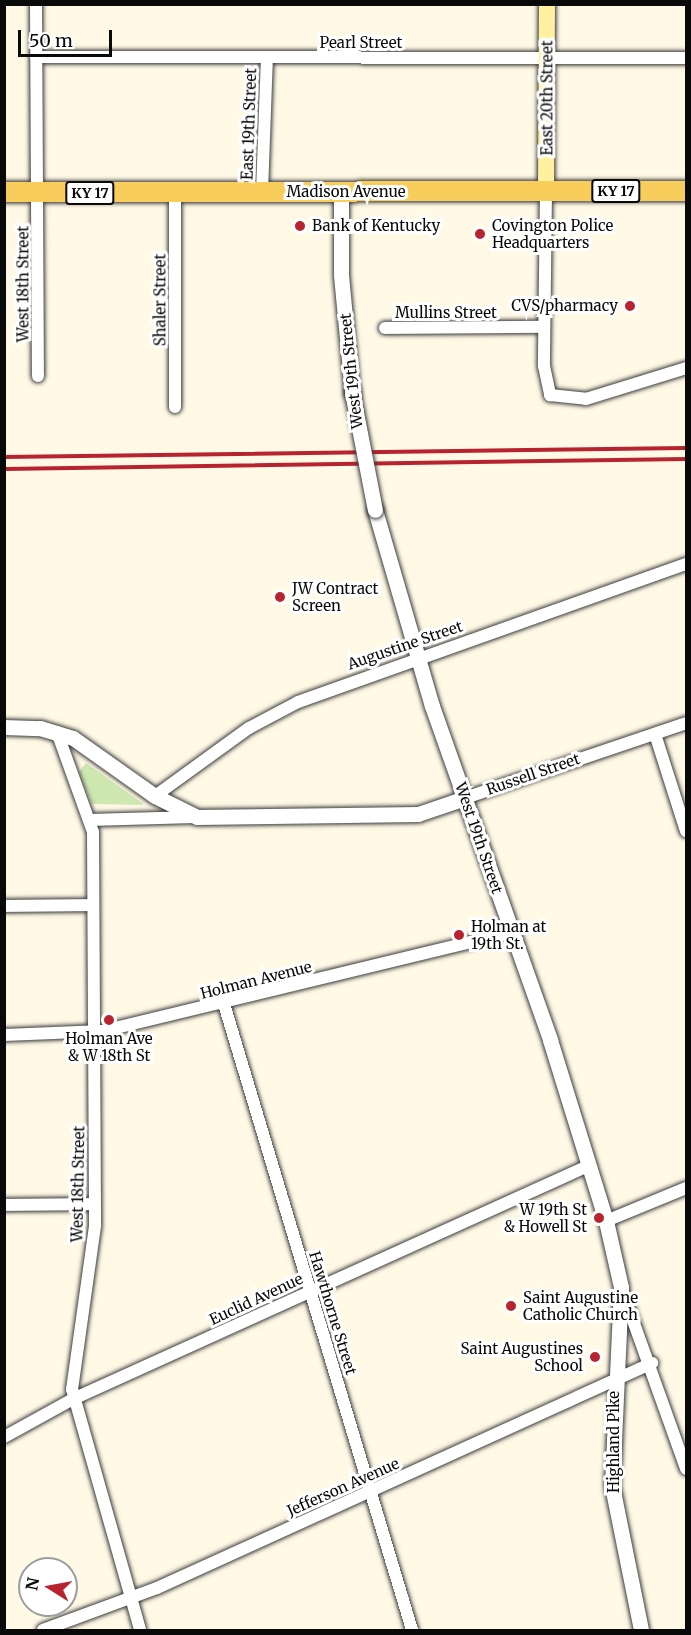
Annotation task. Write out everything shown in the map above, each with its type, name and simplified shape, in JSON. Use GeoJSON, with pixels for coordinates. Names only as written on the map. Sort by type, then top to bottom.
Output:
{"type":"FeatureCollection","features":[{"type":"Feature","properties":{"kind":"main road","name":"East 20th Street"},"geometry":{"type":"LineString","coordinates":[[546,192],[547,4]]}},
{"type":"Feature","properties":{"kind":"main road","name":"Madison Avenue"},"geometry":{"type":"LineString","coordinates":[[4,192],[687,191]]}},
{"type":"Feature","properties":{"kind":"street","name":"West 18th Street"},"geometry":{"type":"LineString","coordinates":[[36,4],[38,376]]}},
{"type":"Feature","properties":{"kind":"street","name":"Pearl Street"},"geometry":{"type":"LineString","coordinates":[[36,57],[687,58]]}},
{"type":"Feature","properties":{"kind":"street","name":"East 19th Street"},"geometry":{"type":"LineString","coordinates":[[262,192],[267,57]]}},
{"type":"Feature","properties":{"kind":"street","name":"West 19th Street"},"geometry":{"type":"LineString","coordinates":[[341,192],[341,275],[352,392],[375,510],[418,656],[590,1165],[621,1287],[652,1363],[687,1469]]}},
{"type":"Feature","properties":{"kind":"street"},"geometry":{"type":"LineString","coordinates":[[546,192],[545,386],[550,395],[586,399],[687,368]]}},
{"type":"Feature","properties":{"kind":"street","name":"Shaler Street"},"geometry":{"type":"LineString","coordinates":[[175,193],[175,407]]}},
{"type":"Feature","properties":{"kind":"street","name":"Mullins Street"},"geometry":{"type":"LineString","coordinates":[[385,328],[544,327]]}},
{"type":"Feature","properties":{"kind":"street","name":"Augustine Street"},"geometry":{"type":"LineString","coordinates":[[155,796],[249,728],[333,687],[687,564]]}},
{"type":"Feature","properties":{"kind":"street","name":"Russell Street"},"geometry":{"type":"LineString","coordinates":[[89,820],[418,814],[687,723]]}},
{"type":"Feature","properties":{"kind":"street","name":"Russell Street"},"geometry":{"type":"LineString","coordinates":[[4,727],[57,732],[155,796],[197,817]]}},
{"type":"Feature","properties":{"kind":"street","name":"West 18th Street"},"geometry":{"type":"LineString","coordinates":[[57,732],[89,820],[93,905],[94,1204],[73,1399],[140,1630]]}},
{"type":"Feature","properties":{"kind":"street"},"geometry":{"type":"LineString","coordinates":[[655,734],[687,831]]}},
{"type":"Feature","properties":{"kind":"street"},"geometry":{"type":"LineString","coordinates":[[4,906],[93,905]]}},
{"type":"Feature","properties":{"kind":"street","name":"Holman Avenue"},"geometry":{"type":"LineString","coordinates":[[4,1035],[94,1033],[224,1004],[511,932]]}},
{"type":"Feature","properties":{"kind":"street","name":"Hawthorne Street"},"geometry":{"type":"LineString","coordinates":[[224,1004],[412,1630]]}},
{"type":"Feature","properties":{"kind":"street","name":"Euclid Avenue"},"geometry":{"type":"LineString","coordinates":[[4,1437],[73,1399],[311,1289],[590,1165]]}},
{"type":"Feature","properties":{"kind":"street"},"geometry":{"type":"LineString","coordinates":[[606,1221],[687,1188]]}},
{"type":"Feature","properties":{"kind":"street"},"geometry":{"type":"LineString","coordinates":[[4,1205],[94,1204]]}},
{"type":"Feature","properties":{"kind":"street","name":"Highland Pike"},"geometry":{"type":"LineString","coordinates":[[621,1287],[614,1380],[614,1507],[641,1630]]}},
{"type":"Feature","properties":{"kind":"street","name":"Jefferson Avenue"},"geometry":{"type":"LineString","coordinates":[[43,1630],[129,1596],[371,1491],[652,1363]]}},
{"type":"Feature","properties":{"kind":"green space"},"geometry":{"type":"Polygon","coordinates":[[[86,763],[143,805],[92,804],[79,772],[86,763]]]}},
{"type":"Feature","properties":{"kind":"railway"},"geometry":{"type":"LineString","coordinates":[[4,457],[686,448]]}},
{"type":"Feature","properties":{"kind":"railway"},"geometry":{"type":"LineString","coordinates":[[4,469],[686,459]]}},
{"type":"Feature","properties":{"kind":"place","name":"Bank of Kentucky"},"geometry":{"type":"Point","coordinates":[300,226]}},
{"type":"Feature","properties":{"kind":"place","name":"Covington Police Headquarters"},"geometry":{"type":"Point","coordinates":[480,234]}},
{"type":"Feature","properties":{"kind":"place","name":"CVS/pharmacy"},"geometry":{"type":"Point","coordinates":[630,306]}},
{"type":"Feature","properties":{"kind":"place","name":"JW Contract Screen"},"geometry":{"type":"Point","coordinates":[280,597]}},
{"type":"Feature","properties":{"kind":"place","name":"Holman at 19th St."},"geometry":{"type":"Point","coordinates":[459,935]}},
{"type":"Feature","properties":{"kind":"place","name":"Holman Ave & W 18th St"},"geometry":{"type":"Point","coordinates":[109,1020]}},
{"type":"Feature","properties":{"kind":"place","name":"W 19th St & Howell St"},"geometry":{"type":"Point","coordinates":[599,1218]}},
{"type":"Feature","properties":{"kind":"place","name":"Saint Augustine Catholic Church"},"geometry":{"type":"Point","coordinates":[511,1306]}},
{"type":"Feature","properties":{"kind":"place","name":"Saint Augustines School"},"geometry":{"type":"Point","coordinates":[595,1357]}}]}
